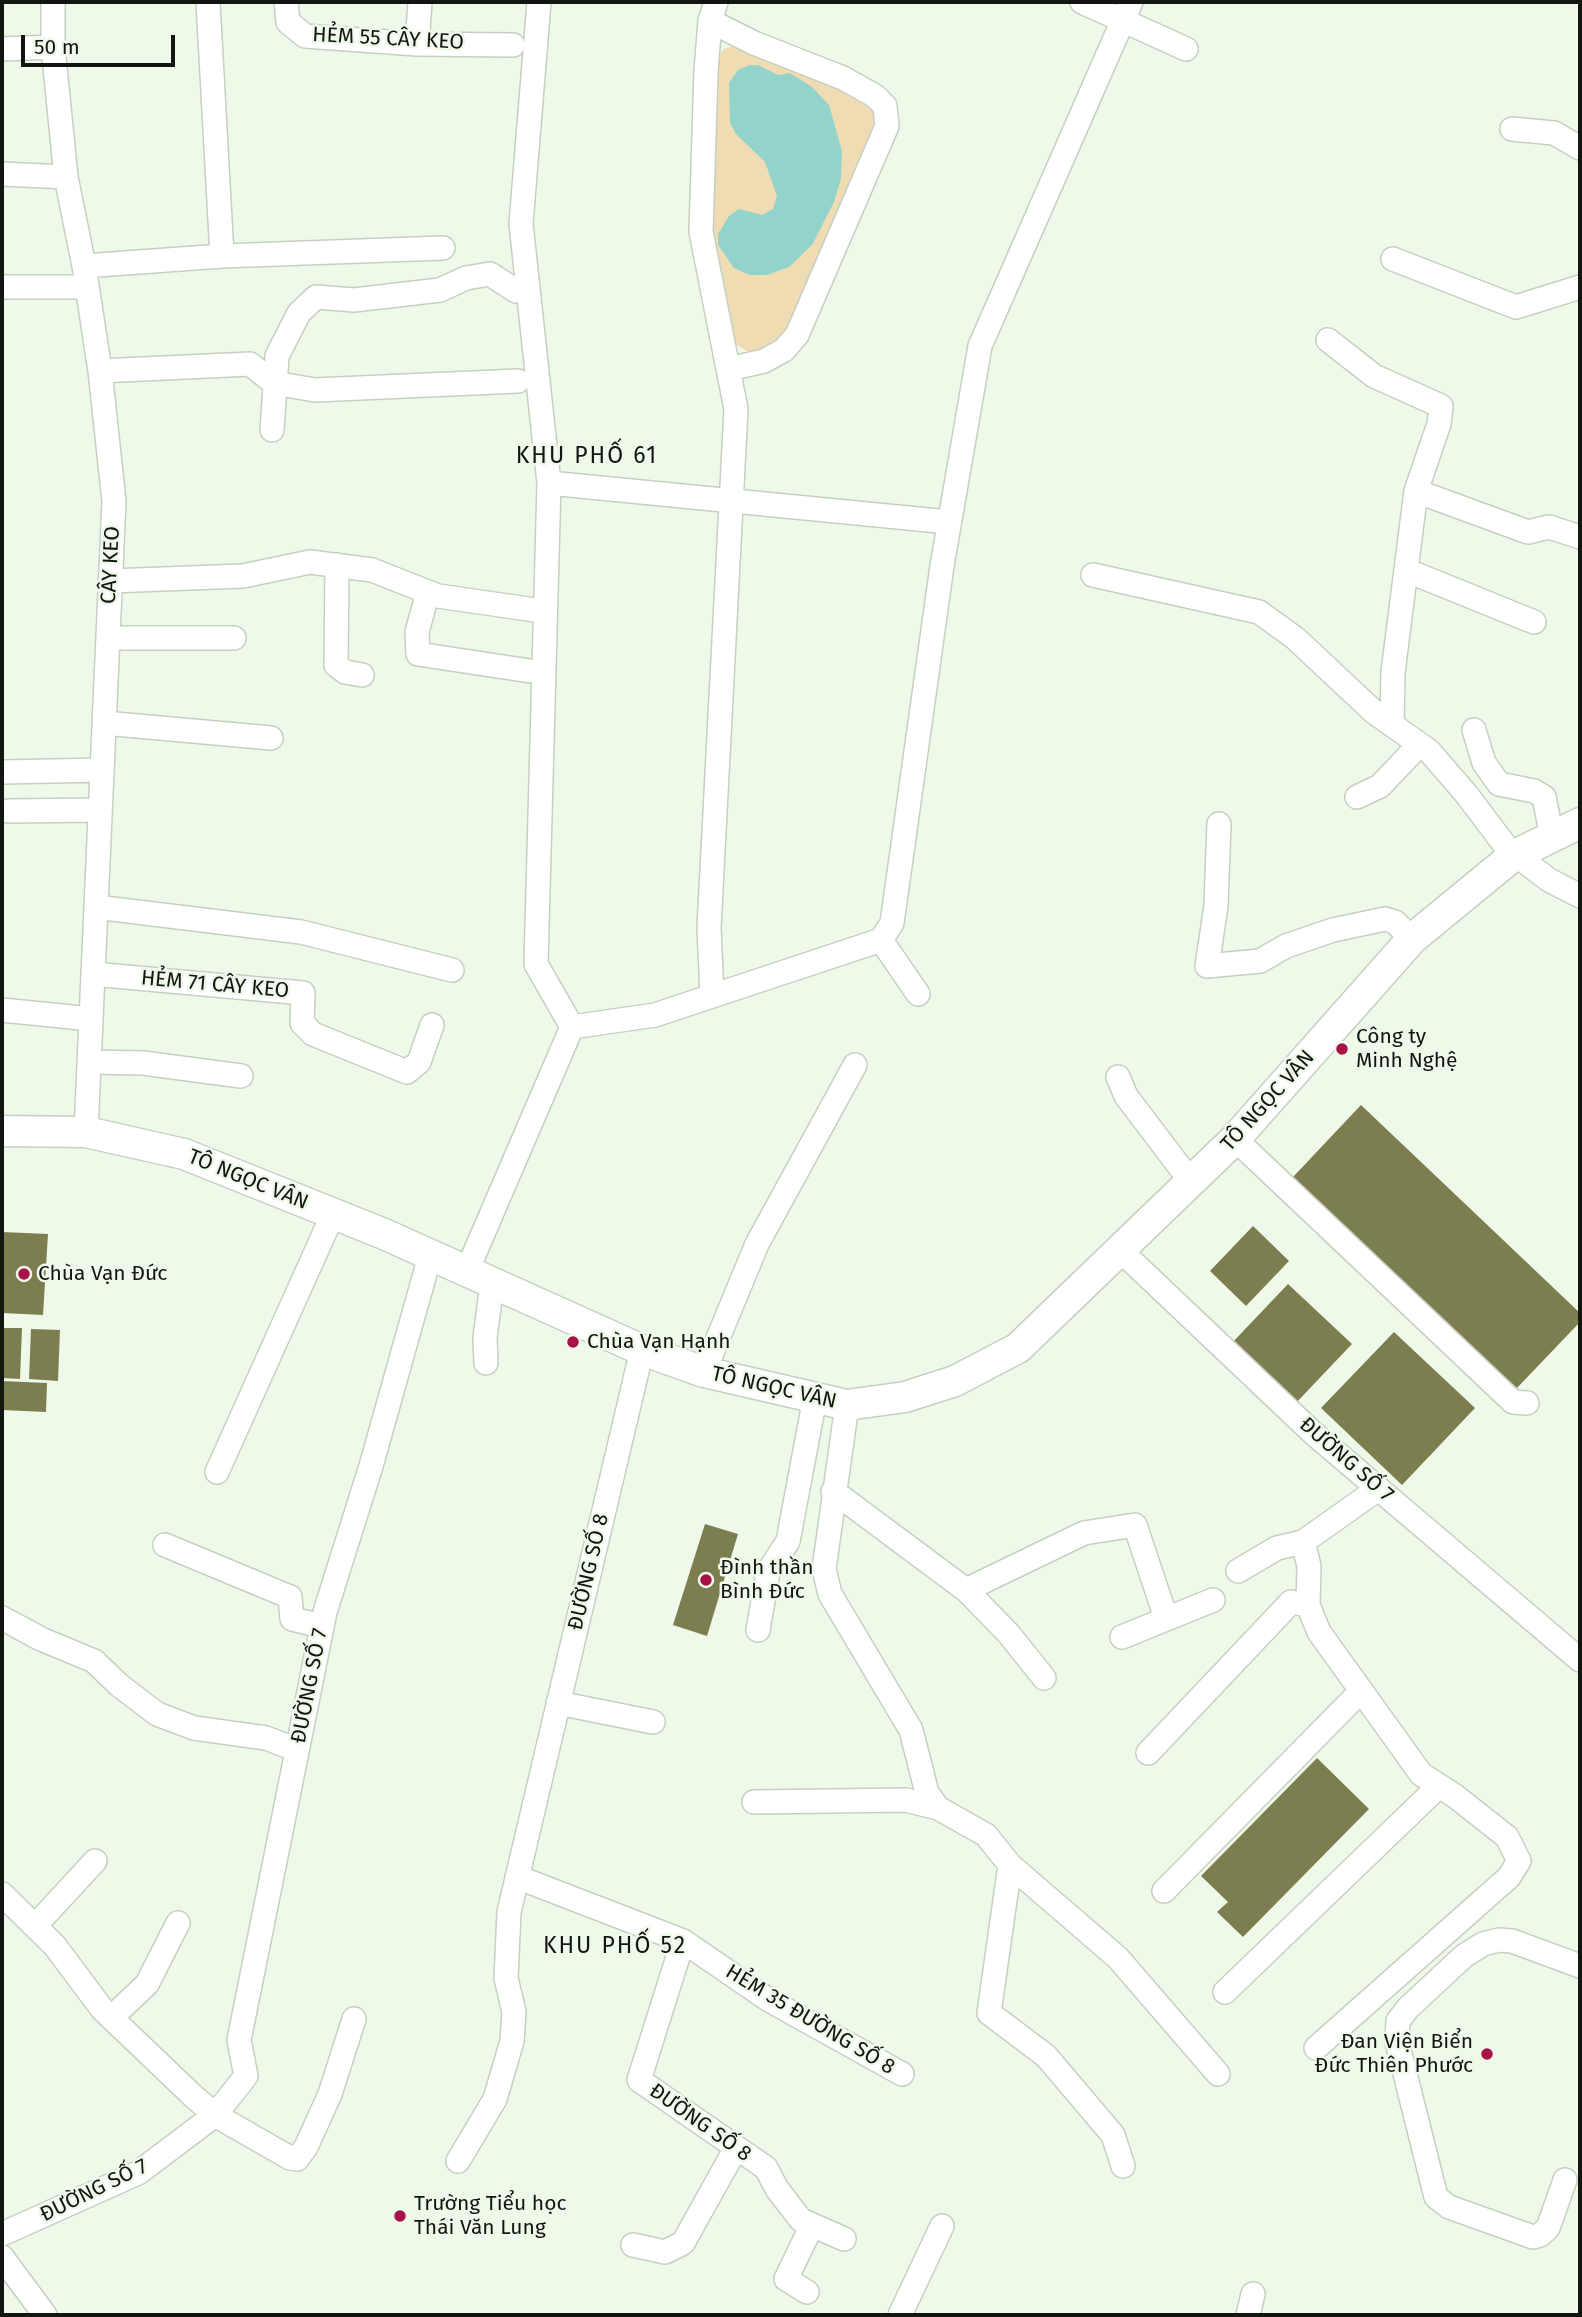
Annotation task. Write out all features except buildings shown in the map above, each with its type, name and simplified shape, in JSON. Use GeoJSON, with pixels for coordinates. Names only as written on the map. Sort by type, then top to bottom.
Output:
{"type":"FeatureCollection","features":[{"type":"Feature","properties":{"kind":"main road","name":"TÔ NGỌC VÂN"},"geometry":{"type":"LineString","coordinates":[[2,1130],[86,1132],[184,1154],[333,1214],[642,1350],[704,1372],[847,1405],[905,1397],[955,1381],[996,1362],[1018,1348],[1235,1139],[1412,939],[1515,855],[1580,823]]}},
{"type":"Feature","properties":{"kind":"street","name":"CÂY KEO"},"geometry":{"type":"LineString","coordinates":[[53,2],[53,47],[66,177],[86,276],[100,371],[114,501],[86,1132]]}},
{"type":"Feature","properties":{"kind":"street"},"geometry":{"type":"LineString","coordinates":[[208,2],[222,256]]}},
{"type":"Feature","properties":{"kind":"street","name":"HẺM 55 CÂY KEO"},"geometry":{"type":"LineString","coordinates":[[286,2],[288,22],[305,36],[417,44],[513,45]]}},
{"type":"Feature","properties":{"kind":"street"},"geometry":{"type":"LineString","coordinates":[[417,44],[420,2]]}},
{"type":"Feature","properties":{"kind":"street"},"geometry":{"type":"LineString","coordinates":[[539,2],[521,224],[549,482],[536,964],[572,1027]]}},
{"type":"Feature","properties":{"kind":"street"},"geometry":{"type":"LineString","coordinates":[[1082,2],[1127,11],[1186,49]]}},
{"type":"Feature","properties":{"kind":"street"},"geometry":{"type":"LineString","coordinates":[[713,11],[754,43],[843,78],[875,96],[885,106],[887,126],[797,335],[784,350],[764,361],[729,369]]}},
{"type":"Feature","properties":{"kind":"street"},"geometry":{"type":"LineString","coordinates":[[712,995],[709,928],[736,409],[701,232],[713,11]]}},
{"type":"Feature","properties":{"kind":"street"},"geometry":{"type":"LineString","coordinates":[[572,1027],[655,1015],[881,940],[892,923],[949,522],[980,346],[1127,11]]}},
{"type":"Feature","properties":{"kind":"street"},"geometry":{"type":"LineString","coordinates":[[2,49],[53,47]]}},
{"type":"Feature","properties":{"kind":"street"},"geometry":{"type":"LineString","coordinates":[[1512,129],[1554,133],[1580,148]]}},
{"type":"Feature","properties":{"kind":"street"},"geometry":{"type":"LineString","coordinates":[[2,174],[66,177]]}},
{"type":"Feature","properties":{"kind":"street"},"geometry":{"type":"LineString","coordinates":[[2,287],[222,256],[443,248]]}},
{"type":"Feature","properties":{"kind":"street"},"geometry":{"type":"LineString","coordinates":[[1393,258],[1516,307],[1580,287]]}},
{"type":"Feature","properties":{"kind":"street"},"geometry":{"type":"LineString","coordinates":[[272,430],[277,356],[299,313],[316,297],[354,300],[440,290],[466,278],[490,274],[516,291]]}},
{"type":"Feature","properties":{"kind":"street"},"geometry":{"type":"LineString","coordinates":[[1328,340],[1374,376],[1441,405],[1439,424],[1416,491],[1408,570],[1394,660],[1392,725]]}},
{"type":"Feature","properties":{"kind":"street"},"geometry":{"type":"LineString","coordinates":[[100,371],[250,363],[274,383],[315,390],[518,381]]}},
{"type":"Feature","properties":{"kind":"street"},"geometry":{"type":"LineString","coordinates":[[549,482],[949,522]]}},
{"type":"Feature","properties":{"kind":"street"},"geometry":{"type":"LineString","coordinates":[[1416,491],[1528,532],[1549,527],[1576,535]]}},
{"type":"Feature","properties":{"kind":"street"},"geometry":{"type":"LineString","coordinates":[[110,580],[243,576],[310,562],[372,570],[438,596],[535,610]]}},
{"type":"Feature","properties":{"kind":"street"},"geometry":{"type":"LineString","coordinates":[[337,565],[336,665],[345,672],[362,675]]}},
{"type":"Feature","properties":{"kind":"street"},"geometry":{"type":"LineString","coordinates":[[1408,570],[1534,622]]}},
{"type":"Feature","properties":{"kind":"street"},"geometry":{"type":"LineString","coordinates":[[1093,575],[1259,612],[1295,638],[1333,675],[1419,745],[1467,795],[1515,855],[1549,880],[1580,896]]}},
{"type":"Feature","properties":{"kind":"street"},"geometry":{"type":"LineString","coordinates":[[428,592],[416,632],[418,654],[530,671]]}},
{"type":"Feature","properties":{"kind":"street"},"geometry":{"type":"LineString","coordinates":[[108,638],[234,638]]}},
{"type":"Feature","properties":{"kind":"street"},"geometry":{"type":"LineString","coordinates":[[104,723],[271,738]]}},
{"type":"Feature","properties":{"kind":"street"},"geometry":{"type":"LineString","coordinates":[[1474,730],[1484,763],[1499,785],[1534,791],[1544,797],[1552,836]]}},
{"type":"Feature","properties":{"kind":"street"},"geometry":{"type":"LineString","coordinates":[[1357,797],[1380,786],[1419,745]]}},
{"type":"Feature","properties":{"kind":"street"},"geometry":{"type":"LineString","coordinates":[[2,772],[102,770]]}},
{"type":"Feature","properties":{"kind":"street"},"geometry":{"type":"LineString","coordinates":[[9,811],[100,810]]}},
{"type":"Feature","properties":{"kind":"street"},"geometry":{"type":"LineString","coordinates":[[1219,824],[1216,906],[1208,966],[1260,961],[1286,946],[1334,930],[1385,919],[1395,922],[1412,939]]}},
{"type":"Feature","properties":{"kind":"street"},"geometry":{"type":"LineString","coordinates":[[96,907],[301,932],[452,970]]}},
{"type":"Feature","properties":{"kind":"street"},"geometry":{"type":"LineString","coordinates":[[881,940],[918,994]]}},
{"type":"Feature","properties":{"kind":"street","name":"HẺM 71 CÂY KEO"},"geometry":{"type":"LineString","coordinates":[[93,974],[303,993],[302,1023],[313,1034],[407,1072],[419,1062],[432,1025]]}},
{"type":"Feature","properties":{"kind":"street"},"geometry":{"type":"LineString","coordinates":[[2,1010],[91,1019]]}},
{"type":"Feature","properties":{"kind":"street"},"geometry":{"type":"LineString","coordinates":[[486,1363],[479,1279],[572,1027]]}},
{"type":"Feature","properties":{"kind":"street"},"geometry":{"type":"LineString","coordinates":[[89,1062],[143,1063],[241,1076]]}},
{"type":"Feature","properties":{"kind":"street"},"geometry":{"type":"LineString","coordinates":[[704,1372],[757,1244],[855,1065]]}},
{"type":"Feature","properties":{"kind":"street"},"geometry":{"type":"LineString","coordinates":[[1118,1077],[1126,1096],[1192,1183]]}},
{"type":"Feature","properties":{"kind":"street"},"geometry":{"type":"LineString","coordinates":[[1235,1139],[1513,1402],[1527,1403]]}},
{"type":"Feature","properties":{"kind":"street"},"geometry":{"type":"LineString","coordinates":[[217,1472],[333,1214]]}},
{"type":"Feature","properties":{"kind":"street","name":"ĐƯỜNG SỐ 7"},"geometry":{"type":"LineString","coordinates":[[1121,1251],[1312,1433],[1580,1660]]}},
{"type":"Feature","properties":{"kind":"street","name":"ĐƯỜNG SỐ 7"},"geometry":{"type":"LineString","coordinates":[[2,2234],[138,2174],[215,2115],[246,2076],[239,2040],[322,1626],[371,1466],[430,1256]]}},
{"type":"Feature","properties":{"kind":"street","name":"ĐƯỜNG SỐ 8"},"geometry":{"type":"LineString","coordinates":[[458,2161],[495,2099],[512,2041],[514,2012],[506,1978],[509,1912],[642,1350]]}},
{"type":"Feature","properties":{"kind":"street"},"geometry":{"type":"LineString","coordinates":[[758,1630],[768,1572],[788,1541],[814,1398]]}},
{"type":"Feature","properties":{"kind":"street"},"geometry":{"type":"LineString","coordinates":[[847,1405],[824,1569],[830,1594],[911,1730],[927,1793],[938,1808]]}},
{"type":"Feature","properties":{"kind":"street"},"geometry":{"type":"LineString","coordinates":[[1238,1571],[1277,1548],[1303,1542],[1378,1489]]}},
{"type":"Feature","properties":{"kind":"street"},"geometry":{"type":"LineString","coordinates":[[833,1491],[966,1590],[1008,1633],[1044,1678]]}},
{"type":"Feature","properties":{"kind":"street"},"geometry":{"type":"LineString","coordinates":[[966,1590],[1084,1532],[1135,1524],[1140,1531],[1166,1618]]}},
{"type":"Feature","properties":{"kind":"street"},"geometry":{"type":"LineString","coordinates":[[1303,1542],[1309,1566],[1308,1605],[1319,1632],[1421,1774],[1507,1837],[1519,1861],[1509,1877],[1316,2048]]}},
{"type":"Feature","properties":{"kind":"street"},"geometry":{"type":"LineString","coordinates":[[165,1545],[290,1597],[292,1619],[322,1626]]}},
{"type":"Feature","properties":{"kind":"street"},"geometry":{"type":"LineString","coordinates":[[1122,1637],[1213,1600]]}},
{"type":"Feature","properties":{"kind":"street"},"geometry":{"type":"LineString","coordinates":[[1147,1753],[1291,1602],[1308,1605]]}},
{"type":"Feature","properties":{"kind":"street"},"geometry":{"type":"LineString","coordinates":[[2,1618],[41,1639],[94,1661],[119,1685],[157,1714],[194,1728],[266,1738],[297,1750]]}},
{"type":"Feature","properties":{"kind":"street"},"geometry":{"type":"LineString","coordinates":[[1164,1891],[1362,1691]]}},
{"type":"Feature","properties":{"kind":"street"},"geometry":{"type":"LineString","coordinates":[[558,1703],[653,1723]]}},
{"type":"Feature","properties":{"kind":"street"},"geometry":{"type":"LineString","coordinates":[[1225,1992],[1439,1786]]}},
{"type":"Feature","properties":{"kind":"street"},"geometry":{"type":"LineString","coordinates":[[754,1802],[906,1800],[938,1808],[986,1836],[1010,1865],[1118,1958],[1217,2074]]}},
{"type":"Feature","properties":{"kind":"street"},"geometry":{"type":"LineString","coordinates":[[35,1926],[95,1861]]}},
{"type":"Feature","properties":{"kind":"street"},"geometry":{"type":"LineString","coordinates":[[1010,1865],[989,2013],[1053,2064],[1113,2135],[1123,2166]]}},
{"type":"Feature","properties":{"kind":"street"},"geometry":{"type":"LineString","coordinates":[[517,1877],[684,1941]]}},
{"type":"Feature","properties":{"kind":"street"},"geometry":{"type":"LineString","coordinates":[[2,1894],[35,1926],[111,2018],[215,2115],[290,2158],[297,2159],[302,2154],[330,2094],[354,2020]]}},
{"type":"Feature","properties":{"kind":"street"},"geometry":{"type":"LineString","coordinates":[[111,2018],[147,1984],[178,1923]]}},
{"type":"Feature","properties":{"kind":"street"},"geometry":{"type":"LineString","coordinates":[[1565,2179],[1548,2228],[1533,2237],[1449,2207],[1436,2197],[1397,2042],[1398,2021],[1408,2008],[1464,1956],[1483,1944],[1499,1940],[1512,1941],[1580,1966]]}},
{"type":"Feature","properties":{"kind":"street","name":"ĐƯỜNG SỐ 8"},"geometry":{"type":"LineString","coordinates":[[684,1941],[639,2080],[766,2168],[777,2189],[801,2220],[844,2239]]}},
{"type":"Feature","properties":{"kind":"street","name":"HẺM 35 ĐƯỜNG SỐ 8"},"geometry":{"type":"LineString","coordinates":[[684,1941],[769,2000],[902,2074]]}},
{"type":"Feature","properties":{"kind":"street"},"geometry":{"type":"LineString","coordinates":[[633,2245],[665,2252],[683,2243],[736,2148]]}},
{"type":"Feature","properties":{"kind":"street"},"geometry":{"type":"LineString","coordinates":[[807,2292],[786,2278],[813,2225]]}},
{"type":"Feature","properties":{"kind":"street"},"geometry":{"type":"LineString","coordinates":[[900,2315],[942,2226]]}},
{"type":"Feature","properties":{"kind":"street"},"geometry":{"type":"LineString","coordinates":[[2,2257],[45,2315]]}},
{"type":"Feature","properties":{"kind":"shaded area"},"geometry":{"type":"Polygon","coordinates":[[[737,45],[852,91],[878,115],[870,148],[783,340],[753,355],[731,341],[708,226],[715,60],[724,49],[737,45]]]}},
{"type":"Feature","properties":{"kind":"water"},"geometry":{"type":"Polygon","coordinates":[[[749,65],[758,65],[778,75],[790,73],[812,87],[829,105],[842,151],[841,179],[834,202],[812,245],[789,267],[767,275],[750,275],[734,268],[718,245],[718,234],[729,216],[739,209],[762,215],[773,209],[777,196],[765,162],[736,134],[730,123],[729,83],[738,70],[749,65]]]}},
{"type":"Feature","properties":{"kind":"place","name":"Công ty Minh Nghệ"},"geometry":{"type":"Point","coordinates":[1342,1049]}},
{"type":"Feature","properties":{"kind":"place","name":"Chùa Vạn Đức"},"geometry":{"type":"Point","coordinates":[24,1274]}},
{"type":"Feature","properties":{"kind":"place","name":"Chùa Vạn Hạnh"},"geometry":{"type":"Point","coordinates":[573,1342]}},
{"type":"Feature","properties":{"kind":"place","name":"Đình thần Bình Đức"},"geometry":{"type":"Point","coordinates":[706,1580]}},
{"type":"Feature","properties":{"kind":"place","name":"Đan Viện Biển Đức Thiên Phước"},"geometry":{"type":"Point","coordinates":[1487,2054]}},
{"type":"Feature","properties":{"kind":"place","name":"Trường Tiểu học Thái Văn Lung"},"geometry":{"type":"Point","coordinates":[400,2216]}},
{"type":"Feature","properties":{"kind":"district","name":"KHU PHỐ 61"},"geometry":{"type":"Point","coordinates":[587,457]}},
{"type":"Feature","properties":{"kind":"district","name":"KHU PHỐ 52"},"geometry":{"type":"Point","coordinates":[615,1947]}}]}
